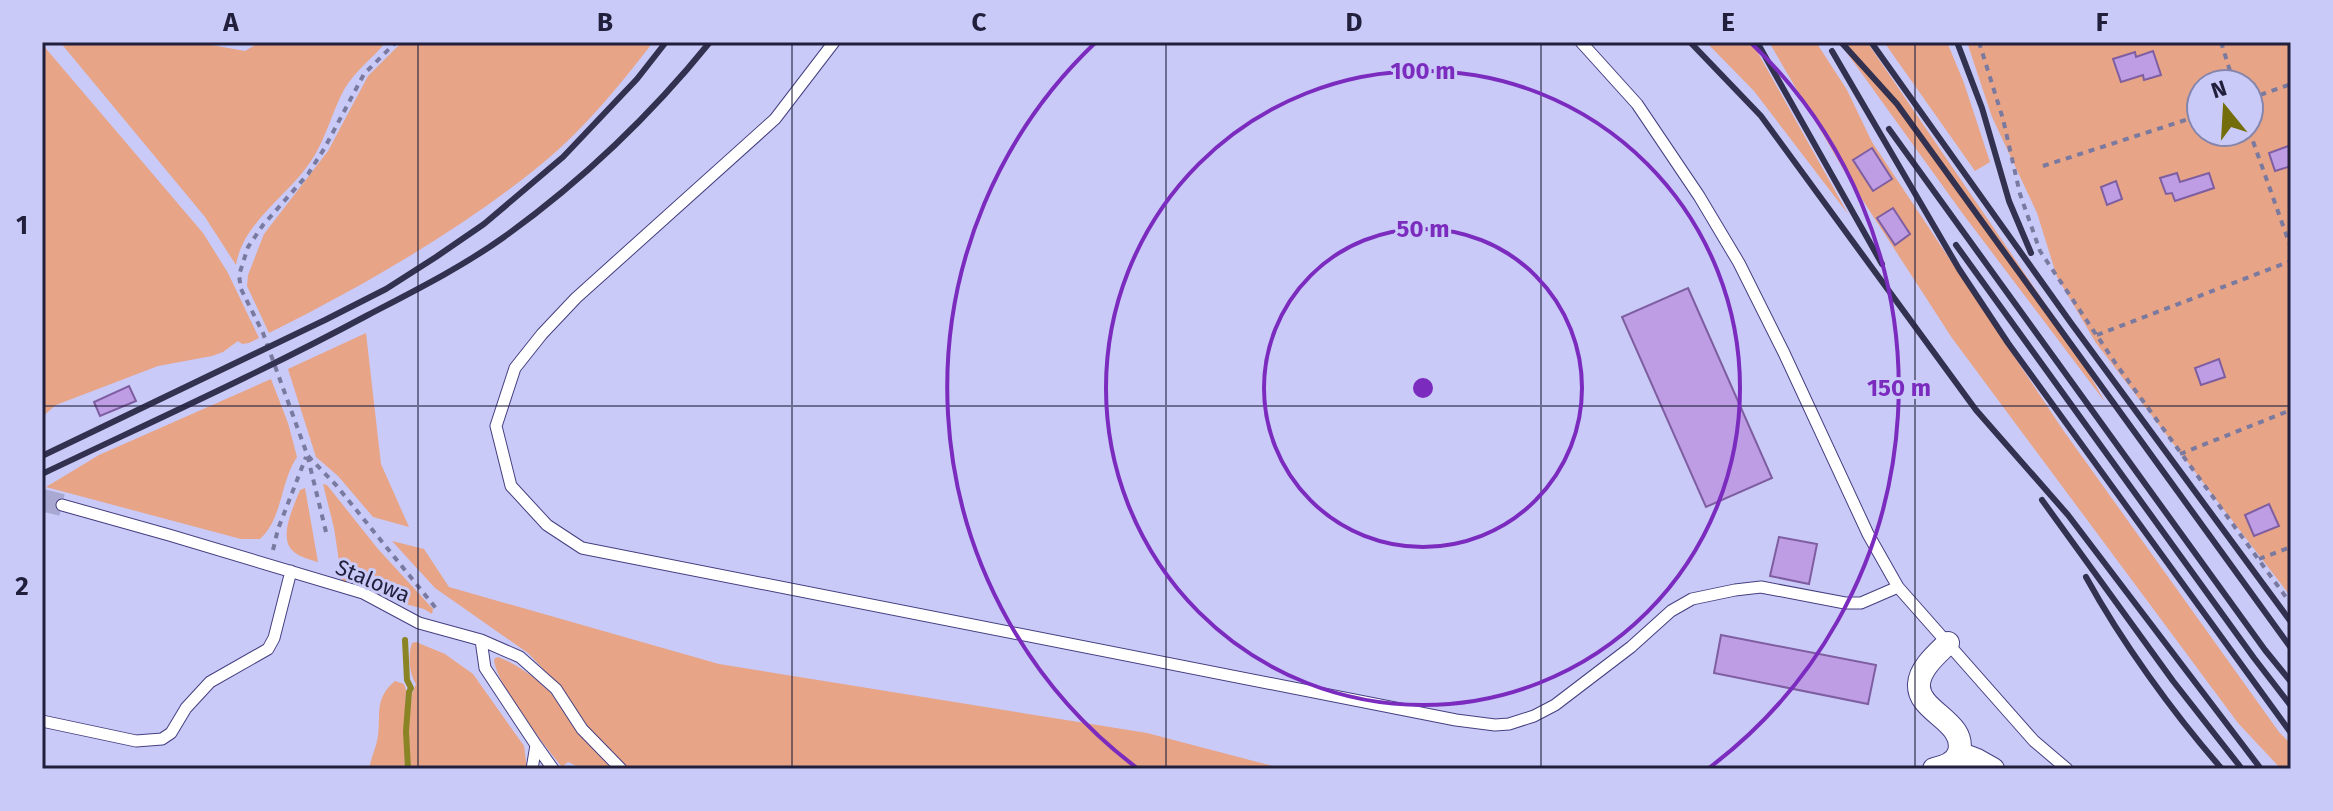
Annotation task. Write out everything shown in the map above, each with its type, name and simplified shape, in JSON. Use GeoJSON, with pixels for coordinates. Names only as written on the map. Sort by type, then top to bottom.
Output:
{"type":"FeatureCollection","features":[{"type":"Feature","properties":{"kind":"street"},"geometry":{"type":"LineString","coordinates":[[1934,769],[1948,765],[1959,753],[1959,742],[1954,730],[1925,701],[1919,688],[1922,674],[1948,643]]}},
{"type":"Feature","properties":{"kind":"street"},"geometry":{"type":"LineString","coordinates":[[1959,753],[1993,769]]}},
{"type":"Feature","properties":{"kind":"lane"},"geometry":{"type":"LineString","coordinates":[[834,42],[775,119],[576,298],[515,368],[496,426],[511,486],[547,525],[582,548],[1456,720],[1495,725],[1522,721],[1555,705],[1631,647],[1671,611],[1692,599],[1761,587],[1845,603],[1861,603],[1898,587]]}},
{"type":"Feature","properties":{"kind":"lane"},"geometry":{"type":"LineString","coordinates":[[1581,42],[1637,104],[1699,196],[1739,263],[1868,534],[1898,587],[2034,741],[2067,769]]}},
{"type":"Feature","properties":{"kind":"lane","name":"Stalowa"},"geometry":{"type":"LineString","coordinates":[[62,505],[363,593],[419,623],[481,640],[520,657],[556,689],[582,729],[621,769]]}},
{"type":"Feature","properties":{"kind":"lane"},"geometry":{"type":"LineString","coordinates":[[42,721],[136,741],[162,739],[171,733],[186,708],[210,682],[268,649],[274,638],[291,571]]}},
{"type":"Feature","properties":{"kind":"lane"},"geometry":{"type":"LineString","coordinates":[[481,640],[485,668],[553,769]]}},
{"type":"Feature","properties":{"kind":"lane"},"geometry":{"type":"LineString","coordinates":[[532,769],[536,745]]}},
{"type":"Feature","properties":{"kind":"path"},"geometry":{"type":"LineString","coordinates":[[326,532],[307,454],[263,333],[241,289],[239,275],[248,247],[308,174],[364,74],[396,42]]}},
{"type":"Feature","properties":{"kind":"path"},"geometry":{"type":"LineString","coordinates":[[1979,42],[2003,119],[2020,194],[2040,251],[2180,454],[2291,604]]}},
{"type":"Feature","properties":{"kind":"path"},"geometry":{"type":"LineString","coordinates":[[2221,42],[2229,68]]}},
{"type":"Feature","properties":{"kind":"path"},"geometry":{"type":"LineString","coordinates":[[2265,93],[2291,84]]}},
{"type":"Feature","properties":{"kind":"path"},"geometry":{"type":"LineString","coordinates":[[2043,166],[2185,120]]}},
{"type":"Feature","properties":{"kind":"path"},"geometry":{"type":"LineString","coordinates":[[2255,148],[2291,248]]}},
{"type":"Feature","properties":{"kind":"path"},"geometry":{"type":"LineString","coordinates":[[2097,335],[2291,261]]}},
{"type":"Feature","properties":{"kind":"path"},"geometry":{"type":"LineString","coordinates":[[2180,454],[2291,410]]}},
{"type":"Feature","properties":{"kind":"path"},"geometry":{"type":"LineString","coordinates":[[270,565],[278,529],[307,454]]}},
{"type":"Feature","properties":{"kind":"path"},"geometry":{"type":"LineString","coordinates":[[307,454],[336,485],[456,633]]}},
{"type":"Feature","properties":{"kind":"path"},"geometry":{"type":"LineString","coordinates":[[2259,559],[2291,547]]}},
{"type":"Feature","properties":{"kind":"shaded area"},"geometry":{"type":"Polygon","coordinates":[[[60,42],[195,42],[245,51],[260,42],[386,42],[345,88],[311,161],[257,222],[240,250],[236,265],[205,217],[60,42]]]}},
{"type":"Feature","properties":{"kind":"shaded area"},"geometry":{"type":"Polygon","coordinates":[[[402,42],[653,42],[582,126],[550,157],[502,194],[405,259],[269,333],[247,286],[248,275],[264,234],[328,151],[368,76],[402,42]]]}},
{"type":"Feature","properties":{"kind":"shaded area"},"geometry":{"type":"Polygon","coordinates":[[[1706,42],[1752,42],[1848,214],[1754,91],[1706,42]]]}},
{"type":"Feature","properties":{"kind":"shaded area"},"geometry":{"type":"Polygon","coordinates":[[[1769,42],[1816,42],[1847,90],[1872,142],[2063,430],[2279,732],[2291,744],[2291,769],[2281,769],[2238,723],[1952,338],[1849,179],[1769,42]]]}},
{"type":"Feature","properties":{"kind":"shaded area"},"geometry":{"type":"Polygon","coordinates":[[[1839,42],[1867,42],[2070,340],[2105,402],[1963,214],[1839,42]]]}},
{"type":"Feature","properties":{"kind":"shaded area"},"geometry":{"type":"Polygon","coordinates":[[[1884,42],[1947,42],[1990,162],[1975,171],[1884,42]]]}},
{"type":"Feature","properties":{"kind":"shaded area"},"geometry":{"type":"Polygon","coordinates":[[[1967,42],[2291,42],[2291,597],[2096,343],[2057,277],[2037,213],[1992,117],[1967,42]]]}},
{"type":"Feature","properties":{"kind":"shaded area"},"geometry":{"type":"Polygon","coordinates":[[[42,44],[203,233],[228,273],[259,338],[242,344],[238,341],[212,356],[158,366],[56,405],[42,417],[42,44]]]}},
{"type":"Feature","properties":{"kind":"shaded area"},"geometry":{"type":"Polygon","coordinates":[[[366,333],[381,464],[409,527],[373,517],[338,476],[316,457],[288,369],[366,333]]]}},
{"type":"Feature","properties":{"kind":"shaded area"},"geometry":{"type":"Polygon","coordinates":[[[271,379],[297,457],[273,521],[260,539],[241,539],[46,487],[99,455],[271,379]]]}},
{"type":"Feature","properties":{"kind":"shaded area"},"geometry":{"type":"Polygon","coordinates":[[[323,484],[433,609],[432,614],[398,602],[386,594],[365,591],[342,581],[323,484]]]}},
{"type":"Feature","properties":{"kind":"shaded area"},"geometry":{"type":"Polygon","coordinates":[[[305,488],[318,562],[294,552],[287,539],[291,513],[300,490],[305,488]]]}},
{"type":"Feature","properties":{"kind":"shaded area"},"geometry":{"type":"Polygon","coordinates":[[[392,541],[424,549],[449,587],[719,664],[1147,733],[1284,769],[629,769],[585,726],[559,686],[528,653],[435,588],[392,541]]]}},
{"type":"Feature","properties":{"kind":"shaded area"},"geometry":{"type":"Polygon","coordinates":[[[412,643],[445,654],[473,674],[524,746],[527,769],[410,769],[408,731],[416,684],[410,659],[412,643]]]}},
{"type":"Feature","properties":{"kind":"shaded area"},"geometry":{"type":"Polygon","coordinates":[[[498,657],[533,677],[548,690],[614,769],[583,769],[568,762],[562,767],[503,683],[494,659],[498,657]]]}},
{"type":"Feature","properties":{"kind":"shaded area"},"geometry":{"type":"Polygon","coordinates":[[[395,681],[404,684],[406,690],[405,769],[369,769],[378,736],[381,700],[395,681]]]}},
{"type":"Feature","properties":{"kind":"building"},"geometry":{"type":"Polygon","coordinates":[[[2153,51],[2161,75],[2144,80],[2143,75],[2121,82],[2113,59],[2135,52],[2136,57],[2153,51]]]}},
{"type":"Feature","properties":{"kind":"building"},"geometry":{"type":"Polygon","coordinates":[[[2291,145],[2291,166],[2275,171],[2269,153],[2291,145]]]}},
{"type":"Feature","properties":{"kind":"building"},"geometry":{"type":"Polygon","coordinates":[[[1872,148],[1892,179],[1873,191],[1853,160],[1872,148]]]}},
{"type":"Feature","properties":{"kind":"building"},"geometry":{"type":"Polygon","coordinates":[[[2177,173],[2180,182],[2209,173],[2214,188],[2175,201],[2172,193],[2166,194],[2160,178],[2177,173]]]}},
{"type":"Feature","properties":{"kind":"building"},"geometry":{"type":"Polygon","coordinates":[[[2116,181],[2122,199],[2107,205],[2101,187],[2116,181]]]}},
{"type":"Feature","properties":{"kind":"building"},"geometry":{"type":"Polygon","coordinates":[[[1893,208],[1910,234],[1895,245],[1877,218],[1893,208]]]}},
{"type":"Feature","properties":{"kind":"building"},"geometry":{"type":"Polygon","coordinates":[[[1688,288],[1772,478],[1706,507],[1622,317],[1688,288]]]}},
{"type":"Feature","properties":{"kind":"building"},"geometry":{"type":"Polygon","coordinates":[[[2219,359],[2225,377],[2201,385],[2195,368],[2219,359]]]}},
{"type":"Feature","properties":{"kind":"building"},"geometry":{"type":"Polygon","coordinates":[[[129,386],[136,401],[100,416],[94,402],[129,386]]]}},
{"type":"Feature","properties":{"kind":"building"},"geometry":{"type":"Polygon","coordinates":[[[2269,504],[2279,526],[2254,536],[2245,515],[2269,504]]]}},
{"type":"Feature","properties":{"kind":"building"},"geometry":{"type":"Polygon","coordinates":[[[1779,537],[1817,544],[1809,584],[1770,576],[1779,537]]]}},
{"type":"Feature","properties":{"kind":"building"},"geometry":{"type":"Polygon","coordinates":[[[1721,635],[1876,665],[1868,704],[1714,673],[1721,635]]]}},
{"type":"Feature","properties":{"kind":"waterway"},"geometry":{"type":"LineString","coordinates":[[405,640],[407,680],[411,688],[406,731],[408,769]]}},
{"type":"Feature","properties":{"kind":"tunnel"},"geometry":{"type":"LineString","coordinates":[[42,500],[62,505]]}},
{"type":"Feature","properties":{"kind":"railway"},"geometry":{"type":"LineString","coordinates":[[42,456],[325,320],[386,289],[436,257],[484,224],[563,157],[637,79],[666,42]]}},
{"type":"Feature","properties":{"kind":"railway"},"geometry":{"type":"LineString","coordinates":[[42,474],[288,357],[455,269],[488,248],[533,216],[614,146],[710,42]]}},
{"type":"Feature","properties":{"kind":"railway"},"geometry":{"type":"LineString","coordinates":[[1690,42],[1761,116],[1976,410],[2068,515],[2261,769]]}},
{"type":"Feature","properties":{"kind":"railway"},"geometry":{"type":"LineString","coordinates":[[1757,42],[1882,264]]}},
{"type":"Feature","properties":{"kind":"railway"},"geometry":{"type":"LineString","coordinates":[[1841,42],[1897,104],[2291,648]]}},
{"type":"Feature","properties":{"kind":"railway"},"geometry":{"type":"LineString","coordinates":[[1871,42],[2071,323],[2291,622]]}},
{"type":"Feature","properties":{"kind":"railway"},"geometry":{"type":"LineString","coordinates":[[1957,42],[1982,108],[2009,201],[2031,253]]}},
{"type":"Feature","properties":{"kind":"railway"},"geometry":{"type":"LineString","coordinates":[[1832,51],[1959,269],[2008,343],[2291,733]]}},
{"type":"Feature","properties":{"kind":"railway"},"geometry":{"type":"LineString","coordinates":[[1889,129],[2291,682]]}},
{"type":"Feature","properties":{"kind":"railway"},"geometry":{"type":"LineString","coordinates":[[1956,245],[2291,706]]}},
{"type":"Feature","properties":{"kind":"railway"},"geometry":{"type":"LineString","coordinates":[[2042,500],[2173,681],[2242,769]]}},
{"type":"Feature","properties":{"kind":"railway"},"geometry":{"type":"LineString","coordinates":[[2086,577],[2149,676],[2222,769]]}}]}
